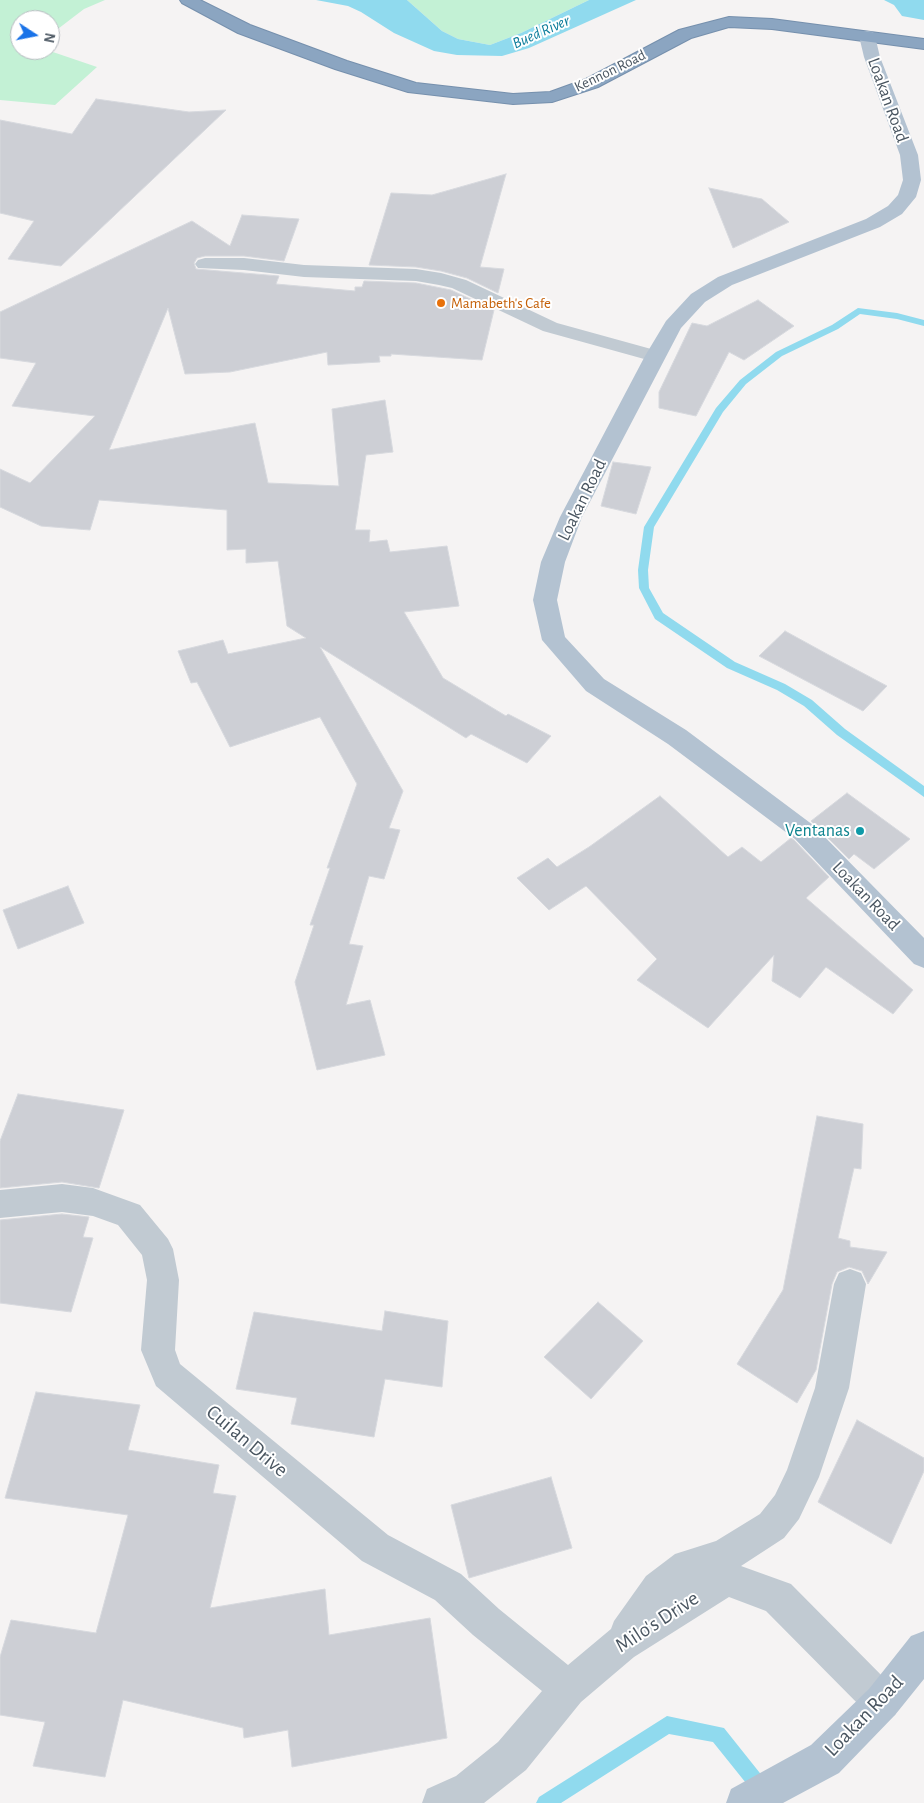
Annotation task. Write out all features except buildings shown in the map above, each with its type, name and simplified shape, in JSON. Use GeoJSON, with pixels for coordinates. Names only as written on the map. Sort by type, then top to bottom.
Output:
{"type":"FeatureCollection","features":[{"type":"Feature","properties":{"kind":"highway","name":"Kennon Road"},"geometry":{"type":"LineString","coordinates":[[188,0],[244,29],[341,66],[414,88],[513,99],[552,97],[592,83],[685,34],[729,22],[772,24],[918,43]]}},
{"type":"Feature","properties":{"kind":"main road","name":"Loakan Road"},"geometry":{"type":"LineString","coordinates":[[867,36],[872,57],[909,154],[912,180],[907,197],[895,210],[873,223],[725,280],[698,298],[673,325],[571,517],[553,562],[545,600],[554,640],[595,685],[677,737],[804,832],[924,956]]}},
{"type":"Feature","properties":{"kind":"main road","name":"Loakan Road"},"geometry":{"type":"LineString","coordinates":[[745,1803],[826,1759],[882,1702],[924,1649]]}},
{"type":"Feature","properties":{"kind":"street"},"geometry":{"type":"LineString","coordinates":[[205,264],[244,264],[304,271],[416,275],[441,278],[550,327],[655,356]]}},
{"type":"Feature","properties":{"kind":"street","name":"Cuilan Drive"},"geometry":{"type":"LineString","coordinates":[[0,1204],[62,1198],[93,1202],[129,1215],[157,1249],[163,1280],[158,1350],[168,1375],[375,1548],[448,1586],[486,1622],[568,1689]]}},
{"type":"Feature","properties":{"kind":"street"},"geometry":{"type":"LineString","coordinates":[[621,1644],[659,1589],[688,1567],[724,1556],[772,1526],[787,1506],[802,1477],[832,1388],[850,1284]]}},
{"type":"Feature","properties":{"kind":"street","name":"Milo's Drive"},"geometry":{"type":"LineString","coordinates":[[441,1803],[470,1790],[512,1756],[568,1689],[621,1644],[726,1578],[778,1597],[882,1702]]}},
{"type":"Feature","properties":{"kind":"green space"},"geometry":{"type":"Polygon","coordinates":[[[0,0],[105,0],[84,9],[60,27],[60,10],[10,10],[10,60],[60,60],[60,54],[97,67],[55,105],[0,100],[0,0]]]}},
{"type":"Feature","properties":{"kind":"green space"},"geometry":{"type":"Polygon","coordinates":[[[407,0],[589,0],[521,33],[490,45],[458,39],[442,31],[407,0]]]}},
{"type":"Feature","properties":{"kind":"water","name":"Bued River"},"geometry":{"type":"Polygon","coordinates":[[[316,0],[407,0],[442,31],[458,39],[490,45],[521,33],[589,0],[636,0],[529,48],[502,56],[457,55],[434,51],[394,33],[348,6],[316,0]]]}},
{"type":"Feature","properties":{"kind":"water"},"geometry":{"type":"Polygon","coordinates":[[[884,0],[924,0],[924,20],[902,16],[894,5],[884,0]]]}},
{"type":"Feature","properties":{"kind":"waterway"},"geometry":{"type":"LineString","coordinates":[[924,323],[897,316],[858,311],[835,327],[779,354],[743,382],[719,410],[649,527],[643,570],[644,588],[659,616],[731,665],[781,687],[808,703],[841,732],[924,792]]}},
{"type":"Feature","properties":{"kind":"waterway"},"geometry":{"type":"LineString","coordinates":[[545,1803],[667,1725],[718,1734],[773,1803]]}},
{"type":"Feature","properties":{"kind":"place","name":"Mamabeth's Cafe"},"geometry":{"type":"Point","coordinates":[441,303]}},
{"type":"Feature","properties":{"kind":"place","name":"Ventanas"},"geometry":{"type":"Point","coordinates":[860,831]}}]}
